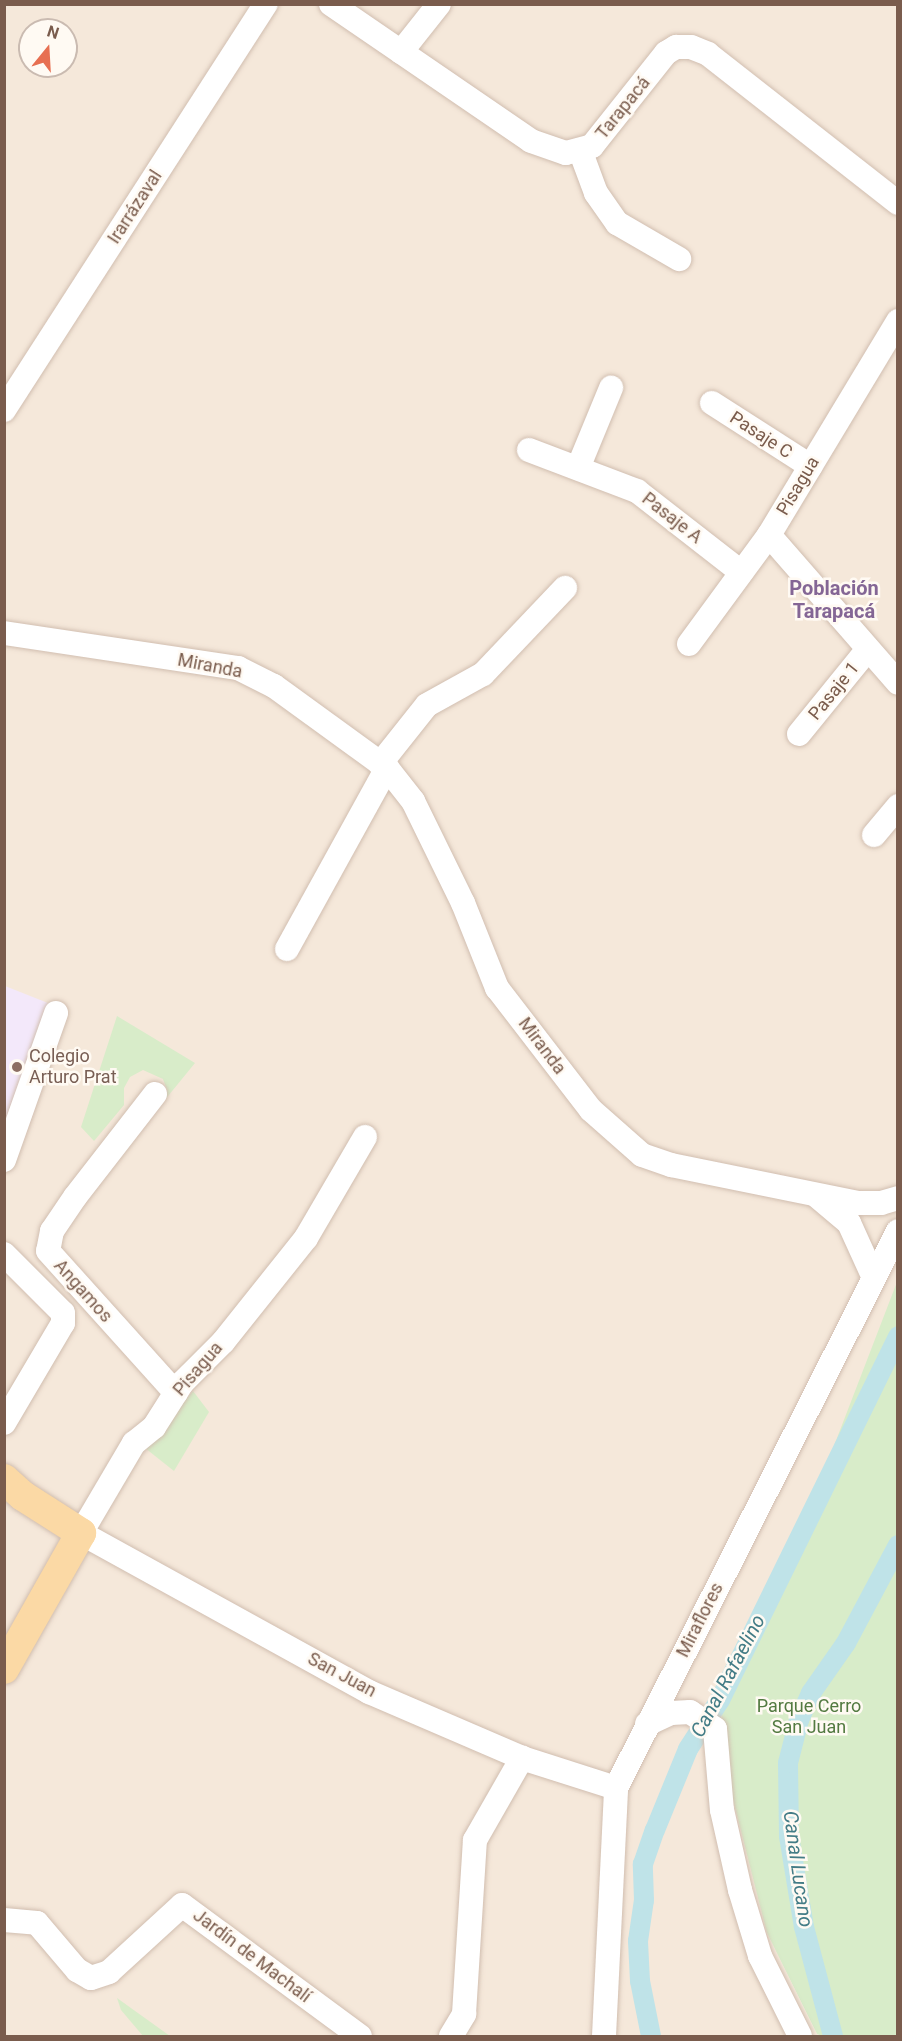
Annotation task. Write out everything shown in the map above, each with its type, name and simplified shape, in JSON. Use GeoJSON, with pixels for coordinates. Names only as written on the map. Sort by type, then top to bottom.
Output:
{"type":"FeatureCollection","features":[{"type":"Feature","properties":{"kind":"main road"},"geometry":{"type":"LineString","coordinates":[[4,1479],[23,1496],[81,1533]]}},
{"type":"Feature","properties":{"kind":"main road","name":"Pisagua"},"geometry":{"type":"LineString","coordinates":[[4,1669],[81,1533]]}},
{"type":"Feature","properties":{"kind":"street","name":"Irarrázaval"},"geometry":{"type":"LineString","coordinates":[[4,410],[266,4]]}},
{"type":"Feature","properties":{"kind":"street","name":"Tarapacá"},"geometry":{"type":"LineString","coordinates":[[331,4],[531,141],[550,150],[580,150],[592,146],[666,53],[676,47],[691,47],[708,54],[897,203]]}},
{"type":"Feature","properties":{"kind":"street"},"geometry":{"type":"LineString","coordinates":[[401,52],[439,4]]}},
{"type":"Feature","properties":{"kind":"street"},"geometry":{"type":"LineString","coordinates":[[580,150],[596,193],[617,223],[679,260]]}},
{"type":"Feature","properties":{"kind":"street","name":"Pisagua"},"geometry":{"type":"LineString","coordinates":[[689,644],[769,535],[897,321]]}},
{"type":"Feature","properties":{"kind":"street"},"geometry":{"type":"LineString","coordinates":[[578,468],[611,388]]}},
{"type":"Feature","properties":{"kind":"street","name":"Pasaje C"},"geometry":{"type":"LineString","coordinates":[[712,403],[810,466]]}},
{"type":"Feature","properties":{"kind":"street","name":"Pasaje A"},"geometry":{"type":"LineString","coordinates":[[529,450],[637,491],[741,572]]}},
{"type":"Feature","properties":{"kind":"street"},"geometry":{"type":"LineString","coordinates":[[769,535],[897,684]]}},
{"type":"Feature","properties":{"kind":"street"},"geometry":{"type":"LineString","coordinates":[[287,949],[384,766],[427,705],[483,674],[565,588]]}},
{"type":"Feature","properties":{"kind":"street","name":"Miranda"},"geometry":{"type":"LineString","coordinates":[[4,633],[238,668],[274,686],[384,766],[413,801],[463,903],[497,988],[605,1125],[642,1155],[671,1165],[809,1190],[858,1203],[881,1203],[897,1198]]}},
{"type":"Feature","properties":{"kind":"street","name":"Pasaje 1"},"geometry":{"type":"LineString","coordinates":[[799,734],[868,649]]}},
{"type":"Feature","properties":{"kind":"street"},"geometry":{"type":"LineString","coordinates":[[874,835],[897,806]]}},
{"type":"Feature","properties":{"kind":"street"},"geometry":{"type":"LineString","coordinates":[[4,1160],[56,1013]]}},
{"type":"Feature","properties":{"kind":"street","name":"Angamos"},"geometry":{"type":"LineString","coordinates":[[155,1094],[75,1197],[52,1231],[48,1251],[176,1393]]}},
{"type":"Feature","properties":{"kind":"street","name":"Pisagua"},"geometry":{"type":"LineString","coordinates":[[81,1533],[128,1451],[154,1427],[176,1393],[300,1247],[365,1137]]}},
{"type":"Feature","properties":{"kind":"street","name":"Miranda"},"geometry":{"type":"LineString","coordinates":[[809,1190],[849,1223],[873,1278]]}},
{"type":"Feature","properties":{"kind":"street","name":"Miraflores"},"geometry":{"type":"LineString","coordinates":[[604,2037],[616,1788],[897,1231]]}},
{"type":"Feature","properties":{"kind":"street"},"geometry":{"type":"LineString","coordinates":[[4,1254],[63,1313],[63,1323],[4,1423]]}},
{"type":"Feature","properties":{"kind":"street","name":"San Juan"},"geometry":{"type":"LineString","coordinates":[[81,1533],[369,1692],[522,1758],[616,1788]]}},
{"type":"Feature","properties":{"kind":"street"},"geometry":{"type":"LineString","coordinates":[[647,1724],[670,1713],[690,1712],[708,1723],[722,1810],[740,1890],[760,1956],[800,2037]]}},
{"type":"Feature","properties":{"kind":"street"},"geometry":{"type":"LineString","coordinates":[[451,2037],[464,2014],[475,1840],[522,1758]]}},
{"type":"Feature","properties":{"kind":"street","name":"Jardín de Machalí"},"geometry":{"type":"LineString","coordinates":[[4,1920],[37,1923],[77,1970],[91,1978],[109,1972],[182,1905],[360,2037]]}},
{"type":"Feature","properties":{"kind":"shaded area"},"geometry":{"type":"Polygon","coordinates":[[[5,5],[897,5],[897,1336],[767,1933],[817,2034],[822,2036],[5,2036],[5,5]]]}},
{"type":"Feature","properties":{"kind":"shaded area","name":"Colegio Arturo Prat"},"geometry":{"type":"Polygon","coordinates":[[[5,986],[53,1005],[5,1128],[5,986]]]}},
{"type":"Feature","properties":{"kind":"green space"},"geometry":{"type":"Polygon","coordinates":[[[117,1016],[195,1063],[164,1101],[167,1090],[163,1079],[143,1070],[130,1077],[124,1088],[124,1105],[94,1141],[81,1127],[117,1016]]]}},
{"type":"Feature","properties":{"kind":"green space","name":"Parque Cerro San Juan"},"geometry":{"type":"Polygon","coordinates":[[[897,1282],[897,2036],[822,2036],[817,2034],[767,1933],[727,1776],[720,1700],[797,1542],[897,1282]]]}},
{"type":"Feature","properties":{"kind":"green space"},"geometry":{"type":"Polygon","coordinates":[[[193,1391],[209,1412],[174,1471],[145,1448],[193,1391]]]}},
{"type":"Feature","properties":{"kind":"green space"},"geometry":{"type":"Polygon","coordinates":[[[117,1998],[170,2036],[143,2036],[121,2010],[117,1998]]]}},
{"type":"Feature","properties":{"kind":"waterway","name":"Canal Rafaelino"},"geometry":{"type":"LineString","coordinates":[[651,2036],[640,1981],[638,1941],[644,1900],[643,1864],[688,1749],[720,1700],[898,1336]]}},
{"type":"Feature","properties":{"kind":"waterway","name":"Canal Lucano"},"geometry":{"type":"LineString","coordinates":[[833,2036],[804,1927],[789,1836],[788,1763],[799,1720],[811,1693],[846,1643],[898,1545]]}},
{"type":"Feature","properties":{"kind":"place","name":"Colegio Arturo Prat"},"geometry":{"type":"Point","coordinates":[17,1067]}},
{"type":"Feature","properties":{"kind":"district","name":"Población Tarapacá"},"geometry":{"type":"Point","coordinates":[834,600]}}]}
